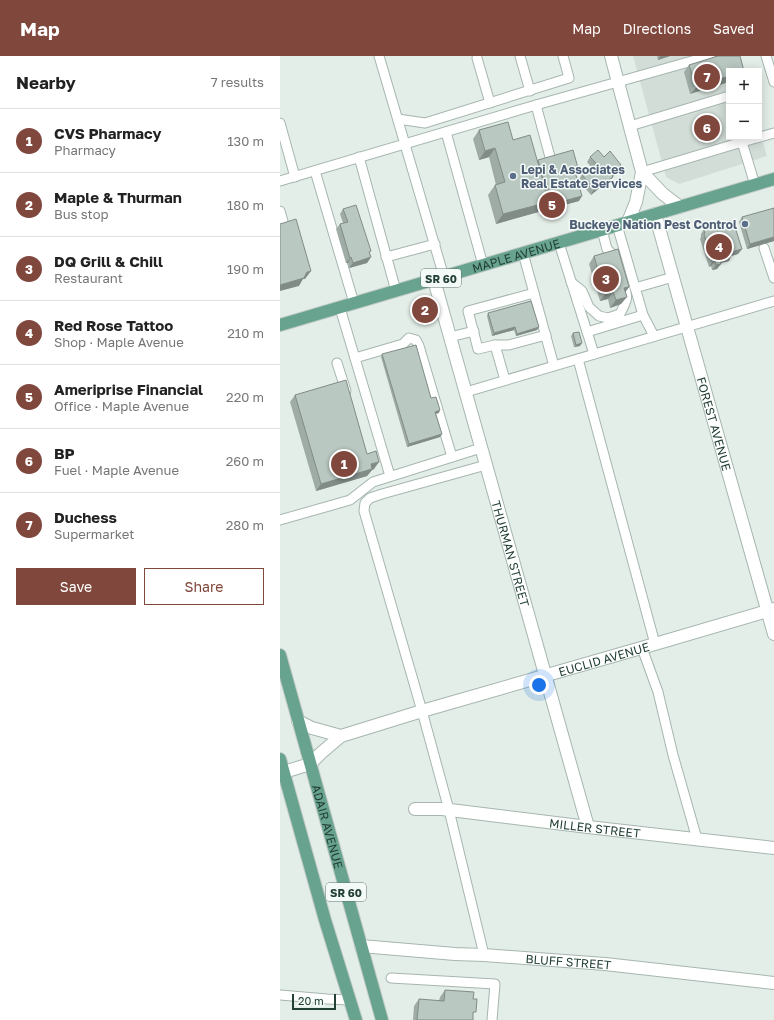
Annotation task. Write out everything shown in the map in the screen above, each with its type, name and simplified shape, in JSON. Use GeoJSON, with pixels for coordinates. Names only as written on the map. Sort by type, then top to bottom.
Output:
{"type":"FeatureCollection","features":[{"type":"Feature","properties":{"kind":"main road","name":"MAPLE AVENUE"},"geometry":{"type":"LineString","coordinates":[[280,325],[774,179]]}},
{"type":"Feature","properties":{"kind":"main road","name":"ADAIR AVENUE"},"geometry":{"type":"LineString","coordinates":[[280,655],[382,1020]]}},
{"type":"Feature","properties":{"kind":"main road","name":"SR 60"},"geometry":{"type":"LineString","coordinates":[[280,759],[325,920],[356,1020]]}},
{"type":"Feature","properties":{"kind":"street"},"geometry":{"type":"LineString","coordinates":[[611,56],[642,172],[636,202],[622,224]]}},
{"type":"Feature","properties":{"kind":"street"},"geometry":{"type":"LineString","coordinates":[[642,172],[663,194],[680,207]]}},
{"type":"Feature","properties":{"kind":"street","name":"FOREST AVENUE"},"geometry":{"type":"LineString","coordinates":[[655,214],[771,610],[774,634]]}},
{"type":"Feature","properties":{"kind":"street","name":"THURMAN STREET"},"geometry":{"type":"LineString","coordinates":[[439,278],[450,337],[588,827]]}},
{"type":"Feature","properties":{"kind":"street","name":"EUCLID AVENUE"},"geometry":{"type":"LineString","coordinates":[[284,772],[310,764],[341,736],[422,711],[771,610]]}},
{"type":"Feature","properties":{"kind":"street"},"geometry":{"type":"LineString","coordinates":[[298,721],[312,728],[341,736]]}},
{"type":"Feature","properties":{"kind":"street","name":"MILLER STREET"},"geometry":{"type":"LineString","coordinates":[[415,809],[442,809],[774,848]]}},
{"type":"Feature","properties":{"kind":"street","name":"BLUFF STREET"},"geometry":{"type":"LineString","coordinates":[[361,946],[605,964],[774,983]]}},
{"type":"Feature","properties":{"kind":"lane"},"geometry":{"type":"LineString","coordinates":[[379,56],[435,244],[439,278]]}},
{"type":"Feature","properties":{"kind":"lane"},"geometry":{"type":"LineString","coordinates":[[520,56],[530,91]]}},
{"type":"Feature","properties":{"kind":"lane"},"geometry":{"type":"LineString","coordinates":[[398,119],[425,124],[569,78],[563,56]]}},
{"type":"Feature","properties":{"kind":"lane"},"geometry":{"type":"LineString","coordinates":[[280,181],[536,105],[710,56]]}},
{"type":"Feature","properties":{"kind":"lane"},"geometry":{"type":"LineString","coordinates":[[766,56],[774,82]]}},
{"type":"Feature","properties":{"kind":"lane"},"geometry":{"type":"LineString","coordinates":[[477,58],[490,103]]}},
{"type":"Feature","properties":{"kind":"lane"},"geometry":{"type":"LineString","coordinates":[[630,126],[726,97]]}},
{"type":"Feature","properties":{"kind":"lane"},"geometry":{"type":"LineString","coordinates":[[536,105],[550,157]]}},
{"type":"Feature","properties":{"kind":"lane"},"geometry":{"type":"LineString","coordinates":[[280,123],[295,176]]}},
{"type":"Feature","properties":{"kind":"lane"},"geometry":{"type":"LineString","coordinates":[[446,132],[483,265]]}},
{"type":"Feature","properties":{"kind":"lane"},"geometry":{"type":"LineString","coordinates":[[762,135],[774,133]]}},
{"type":"Feature","properties":{"kind":"lane"},"geometry":{"type":"LineString","coordinates":[[642,172],[747,140]]}},
{"type":"Feature","properties":{"kind":"lane"},"geometry":{"type":"LineString","coordinates":[[742,142],[755,184]]}},
{"type":"Feature","properties":{"kind":"lane"},"geometry":{"type":"LineString","coordinates":[[359,157],[396,291]]}},
{"type":"Feature","properties":{"kind":"lane"},"geometry":{"type":"LineString","coordinates":[[315,171],[354,304]]}},
{"type":"Feature","properties":{"kind":"lane"},"geometry":{"type":"LineString","coordinates":[[280,212],[284,225]]}},
{"type":"Feature","properties":{"kind":"lane"},"geometry":{"type":"LineString","coordinates":[[622,224],[635,288],[643,315],[654,336]]}},
{"type":"Feature","properties":{"kind":"lane"},"geometry":{"type":"LineString","coordinates":[[571,282],[582,291],[589,307],[599,316],[608,318],[620,314],[628,297],[616,258],[608,249],[602,230]]}},
{"type":"Feature","properties":{"kind":"lane"},"geometry":{"type":"LineString","coordinates":[[559,243],[594,354]]}},
{"type":"Feature","properties":{"kind":"lane"},"geometry":{"type":"LineString","coordinates":[[386,257],[435,244]]}},
{"type":"Feature","properties":{"kind":"lane"},"geometry":{"type":"LineString","coordinates":[[764,248],[774,278]]}},
{"type":"Feature","properties":{"kind":"lane"},"geometry":{"type":"LineString","coordinates":[[523,253],[554,366]]}},
{"type":"Feature","properties":{"kind":"lane"},"geometry":{"type":"LineString","coordinates":[[635,288],[673,277]]}},
{"type":"Feature","properties":{"kind":"lane"},"geometry":{"type":"LineString","coordinates":[[534,293],[468,311],[478,349],[495,345],[509,345],[546,335]]}},
{"type":"Feature","properties":{"kind":"lane"},"geometry":{"type":"LineString","coordinates":[[466,392],[774,301]]}},
{"type":"Feature","properties":{"kind":"lane"},"geometry":{"type":"LineString","coordinates":[[340,308],[390,476]]}},
{"type":"Feature","properties":{"kind":"lane"},"geometry":{"type":"LineString","coordinates":[[587,332],[643,315]]}},
{"type":"Feature","properties":{"kind":"lane"},"geometry":{"type":"LineString","coordinates":[[450,337],[474,331]]}},
{"type":"Feature","properties":{"kind":"lane"},"geometry":{"type":"LineString","coordinates":[[354,358],[403,344],[410,338],[416,340],[452,457]]}},
{"type":"Feature","properties":{"kind":"lane"},"geometry":{"type":"LineString","coordinates":[[495,345],[505,380]]}},
{"type":"Feature","properties":{"kind":"lane"},"geometry":{"type":"LineString","coordinates":[[578,360],[655,644]]}},
{"type":"Feature","properties":{"kind":"lane"},"geometry":{"type":"LineString","coordinates":[[337,363],[349,400]]}},
{"type":"Feature","properties":{"kind":"lane"},"geometry":{"type":"LineString","coordinates":[[280,520],[350,500],[372,479],[390,476],[481,448]]}},
{"type":"Feature","properties":{"kind":"lane"},"geometry":{"type":"LineString","coordinates":[[484,955],[449,810],[364,511],[365,502],[370,498],[486,465]]}},
{"type":"Feature","properties":{"kind":"lane"},"geometry":{"type":"LineString","coordinates":[[642,648],[658,692],[673,755],[697,839]]}},
{"type":"Feature","properties":{"kind":"lane"},"geometry":{"type":"LineString","coordinates":[[390,978],[495,984],[492,1020]]}},
{"type":"Feature","properties":{"kind":"lane"},"geometry":{"type":"LineString","coordinates":[[280,995],[350,1000]]}},
{"type":"Feature","properties":{"kind":"shaded area"},"geometry":{"type":"Polygon","coordinates":[[[633,56],[735,56],[730,68],[726,68],[726,140],[762,140],[767,156],[679,184],[666,177],[633,56]]]}},
{"type":"Feature","properties":{"kind":"building"},"geometry":{"type":"Polygon","coordinates":[[[718,56],[740,56],[743,68],[726,68],[726,77],[696,87],[689,65],[718,56]]]}},
{"type":"Feature","properties":{"kind":"building","name":"Lepi & Associates Real Estate Services"},"geometry":{"type":"Polygon","coordinates":[[[508,122],[513,140],[530,135],[549,202],[503,214],[495,185],[505,182],[495,148],[485,151],[479,130],[508,122]]]}},
{"type":"Feature","properties":{"kind":"building"},"geometry":{"type":"Polygon","coordinates":[[[573,150],[578,168],[574,168],[582,196],[553,204],[538,160],[573,150]]]}},
{"type":"Feature","properties":{"kind":"building"},"geometry":{"type":"Polygon","coordinates":[[[598,150],[604,157],[610,151],[621,165],[612,175],[613,177],[608,181],[606,180],[594,189],[582,175],[596,163],[590,157],[598,150]]]}},
{"type":"Feature","properties":{"kind":"building"},"geometry":{"type":"Polygon","coordinates":[[[356,205],[371,251],[369,252],[371,257],[353,263],[351,257],[350,258],[340,224],[348,222],[343,209],[356,205]]]}},
{"type":"Feature","properties":{"kind":"building"},"geometry":{"type":"Polygon","coordinates":[[[774,208],[774,237],[750,244],[742,217],[774,208]]]}},
{"type":"Feature","properties":{"kind":"building"},"geometry":{"type":"Polygon","coordinates":[[[296,219],[311,271],[307,272],[304,278],[280,285],[280,224],[296,219]]]}},
{"type":"Feature","properties":{"kind":"building"},"geometry":{"type":"Polygon","coordinates":[[[731,221],[732,225],[734,224],[742,249],[731,252],[732,255],[720,259],[721,264],[716,265],[715,261],[712,262],[704,229],[731,221]]]}},
{"type":"Feature","properties":{"kind":"building"},"geometry":{"type":"Polygon","coordinates":[[[618,249],[629,287],[624,288],[627,297],[616,300],[613,292],[605,294],[594,256],[618,249]]]}},
{"type":"Feature","properties":{"kind":"building"},"geometry":{"type":"Polygon","coordinates":[[[531,301],[539,327],[517,334],[515,327],[494,333],[488,313],[531,301]]]}},
{"type":"Feature","properties":{"kind":"building"},"geometry":{"type":"Polygon","coordinates":[[[579,332],[582,343],[576,345],[573,333],[579,332]]]}},
{"type":"Feature","properties":{"kind":"building"},"geometry":{"type":"Polygon","coordinates":[[[416,345],[431,398],[436,397],[440,410],[435,412],[442,434],[409,444],[382,354],[416,345]]]}},
{"type":"Feature","properties":{"kind":"building"},"geometry":{"type":"Polygon","coordinates":[[[346,380],[367,454],[376,451],[379,462],[371,464],[372,469],[321,484],[295,395],[346,380]]]}},
{"type":"Feature","properties":{"kind":"building"},"geometry":{"type":"Polygon","coordinates":[[[445,990],[474,992],[473,999],[477,999],[476,1012],[473,1012],[473,1020],[417,1020],[419,999],[444,1001],[445,990]]]}},
{"type":"Feature","properties":{"kind":"place","name":"Duchess"},"geometry":{"type":"Point","coordinates":[707,77]}},
{"type":"Feature","properties":{"kind":"place","name":"BP"},"geometry":{"type":"Point","coordinates":[707,128]}},
{"type":"Feature","properties":{"kind":"place","name":"Lepi & Associates Real Estate Services"},"geometry":{"type":"Point","coordinates":[513,176]}},
{"type":"Feature","properties":{"kind":"place","name":"Ameriprise Financial"},"geometry":{"type":"Point","coordinates":[552,205]}},
{"type":"Feature","properties":{"kind":"place","name":"Buckeye Nation Pest Control"},"geometry":{"type":"Point","coordinates":[745,224]}},
{"type":"Feature","properties":{"kind":"place","name":"Red Rose Tattoo"},"geometry":{"type":"Point","coordinates":[719,247]}},
{"type":"Feature","properties":{"kind":"place","name":"DQ Grill & Chill"},"geometry":{"type":"Point","coordinates":[606,279]}},
{"type":"Feature","properties":{"kind":"place","name":"Maple & Thurman"},"geometry":{"type":"Point","coordinates":[425,310]}},
{"type":"Feature","properties":{"kind":"place","name":"CVS Pharmacy"},"geometry":{"type":"Point","coordinates":[344,464]}}]}
